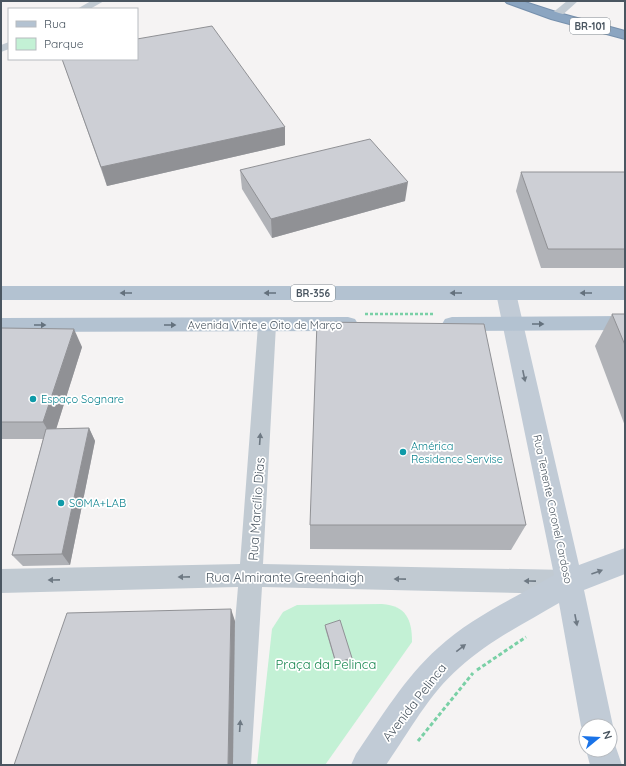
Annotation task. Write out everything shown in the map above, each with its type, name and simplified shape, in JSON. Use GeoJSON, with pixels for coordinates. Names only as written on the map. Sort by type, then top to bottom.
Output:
{"type":"FeatureCollection","features":[{"type":"Feature","properties":{"kind":"highway","name":"BR-101"},"geometry":{"type":"LineString","coordinates":[[511,1],[555,16],[625,35]]}},
{"type":"Feature","properties":{"kind":"main road","name":"BR-356"},"geometry":{"type":"LineString","coordinates":[[1,293],[625,293]]}},
{"type":"Feature","properties":{"kind":"main road","name":"Rua Tenente Coronel Cardoso"},"geometry":{"type":"LineString","coordinates":[[506,294],[569,582],[595,718]]}},
{"type":"Feature","properties":{"kind":"main road"},"geometry":{"type":"LineString","coordinates":[[434,324],[625,323]]}},
{"type":"Feature","properties":{"kind":"main road","name":"Avenida Vinte e Oito de Março"},"geometry":{"type":"LineString","coordinates":[[1,325],[370,324]]}},
{"type":"Feature","properties":{"kind":"main road","name":"Avenida Pelinca"},"geometry":{"type":"LineString","coordinates":[[367,765],[423,685],[448,658],[477,635],[569,582],[625,561]]}},
{"type":"Feature","properties":{"kind":"street"},"geometry":{"type":"LineString","coordinates":[[84,8],[99,1]]}},
{"type":"Feature","properties":{"kind":"street"},"geometry":{"type":"LineString","coordinates":[[555,16],[573,1]]}},
{"type":"Feature","properties":{"kind":"street","name":"Rua Marcílio Dias"},"geometry":{"type":"LineString","coordinates":[[237,765],[267,325]]}},
{"type":"Feature","properties":{"kind":"street","name":"Rua Almirante Greenhaigh"},"geometry":{"type":"LineString","coordinates":[[1,581],[251,576],[569,582]]}},
{"type":"Feature","properties":{"kind":"path"},"geometry":{"type":"LineString","coordinates":[[413,747],[473,673],[529,635]]}},
{"type":"Feature","properties":{"kind":"green space","name":"Praça da Pelinca"},"geometry":{"type":"Polygon","coordinates":[[[382,604],[397,608],[406,615],[411,627],[412,642],[325,765],[257,765],[272,629],[283,612],[297,605],[382,604]]]}},
{"type":"Feature","properties":{"kind":"building"},"geometry":{"type":"Polygon","coordinates":[[[212,26],[285,127],[101,167],[62,60],[138,60],[138,39],[212,26]]]}},
{"type":"Feature","properties":{"kind":"building"},"geometry":{"type":"Polygon","coordinates":[[[370,139],[408,182],[271,219],[240,170],[370,139]]]}},
{"type":"Feature","properties":{"kind":"building"},"geometry":{"type":"Polygon","coordinates":[[[521,172],[625,172],[625,249],[548,249],[521,172]]]}},
{"type":"Feature","properties":{"kind":"building"},"geometry":{"type":"Polygon","coordinates":[[[612,314],[625,314],[625,345],[612,314]]]}},
{"type":"Feature","properties":{"kind":"building","name":"América Residence Servise"},"geometry":{"type":"Polygon","coordinates":[[[317,322],[484,324],[526,525],[310,525],[317,322]]]}},
{"type":"Feature","properties":{"kind":"building","name":"Espaço Sognare"},"geometry":{"type":"Polygon","coordinates":[[[1,328],[74,329],[43,422],[1,422],[1,328]]]}},
{"type":"Feature","properties":{"kind":"building","name":"SOMA+LAB"},"geometry":{"type":"Polygon","coordinates":[[[89,428],[62,554],[12,555],[46,429],[89,428]]]}},
{"type":"Feature","properties":{"kind":"building"},"geometry":{"type":"Polygon","coordinates":[[[231,609],[228,765],[14,765],[67,613],[231,609]]]}},
{"type":"Feature","properties":{"kind":"building"},"geometry":{"type":"Polygon","coordinates":[[[340,620],[352,658],[336,663],[325,625],[340,620]]]}},
{"type":"Feature","properties":{"kind":"place","name":"Espaço Sognare"},"geometry":{"type":"Point","coordinates":[33,399]}},
{"type":"Feature","properties":{"kind":"place","name":"América Residence Servise"},"geometry":{"type":"Point","coordinates":[403,452]}},
{"type":"Feature","properties":{"kind":"place","name":"SOMA+LAB"},"geometry":{"type":"Point","coordinates":[61,503]}}]}
